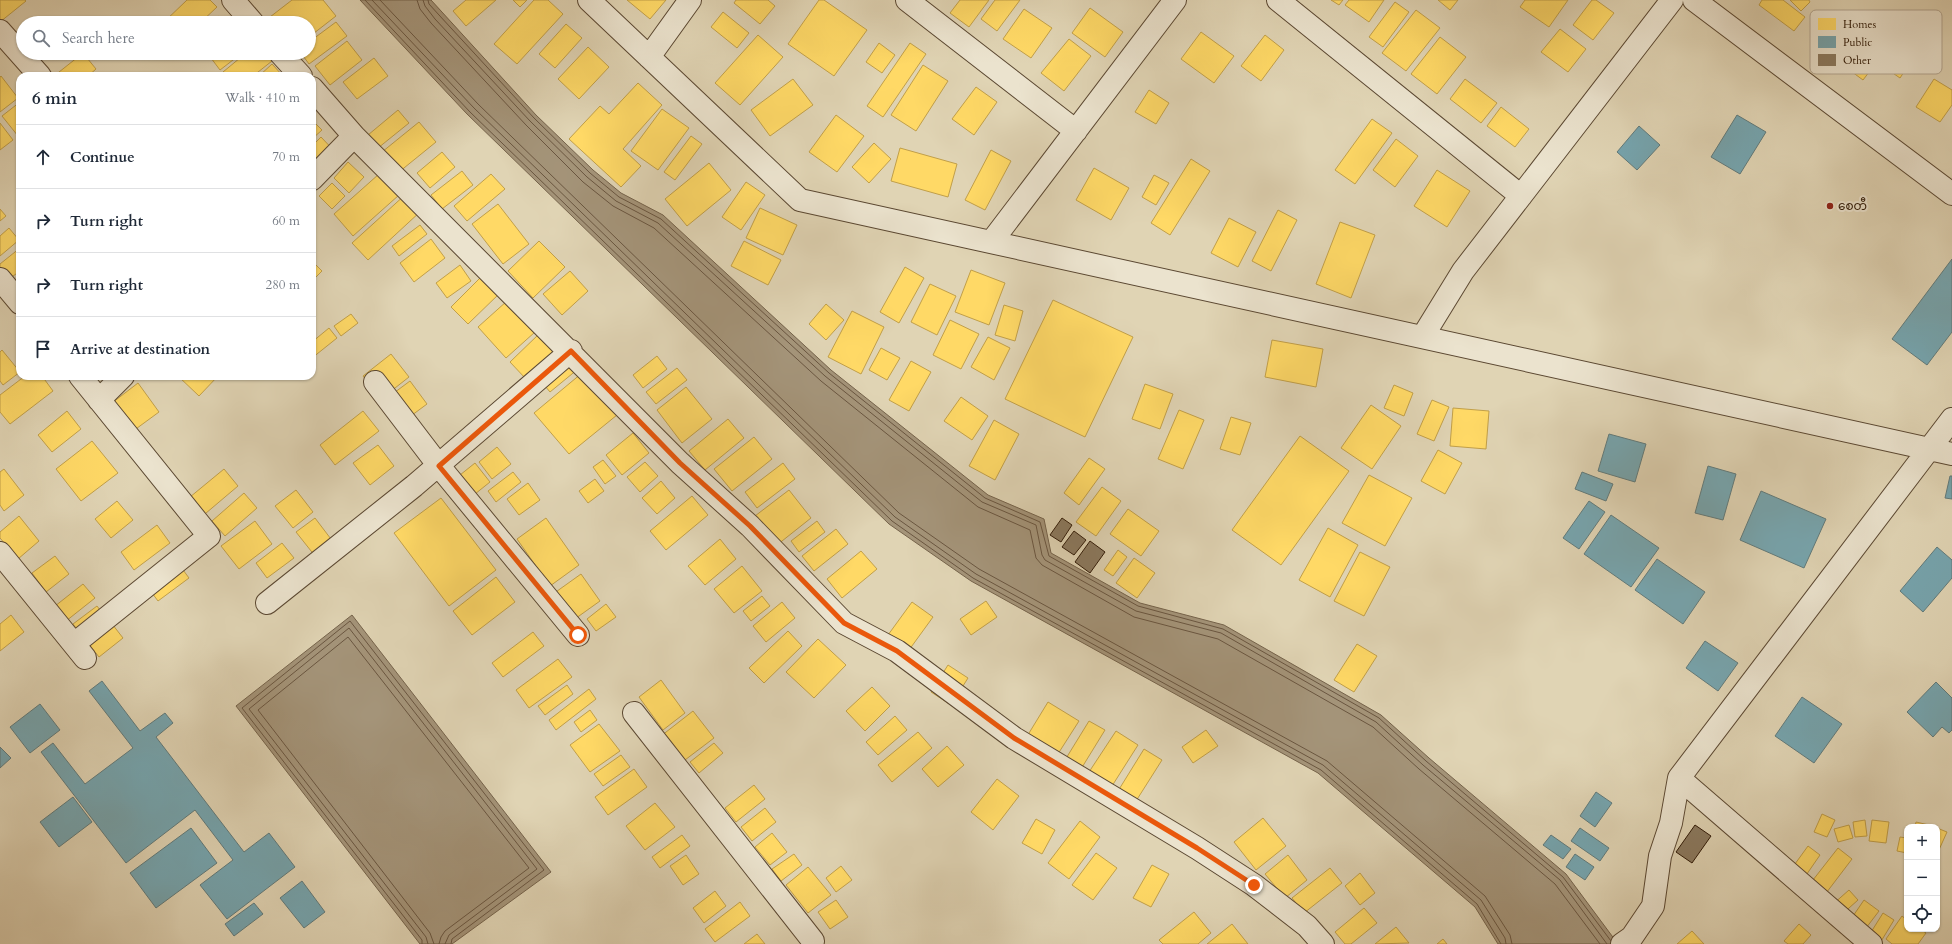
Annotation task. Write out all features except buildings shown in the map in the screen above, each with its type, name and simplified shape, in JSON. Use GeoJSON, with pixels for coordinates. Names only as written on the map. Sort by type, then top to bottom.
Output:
{"type":"FeatureCollection","features":[{"type":"Feature","properties":{"kind":"street"},"geometry":{"type":"LineString","coordinates":[[233,0],[248,16]]}},
{"type":"Feature","properties":{"kind":"street"},"geometry":{"type":"LineString","coordinates":[[589,0],[800,200],[1423,336],[1952,454]]}},
{"type":"Feature","properties":{"kind":"street"},"geometry":{"type":"LineString","coordinates":[[649,57],[690,0]]}},
{"type":"Feature","properties":{"kind":"street"},"geometry":{"type":"LineString","coordinates":[[907,0],[1076,131]]}},
{"type":"Feature","properties":{"kind":"street"},"geometry":{"type":"LineString","coordinates":[[992,241],[1175,0]]}},
{"type":"Feature","properties":{"kind":"street"},"geometry":{"type":"LineString","coordinates":[[1278,0],[1521,196]]}},
{"type":"Feature","properties":{"kind":"street"},"geometry":{"type":"LineString","coordinates":[[1423,336],[1463,271],[1672,0]]}},
{"type":"Feature","properties":{"kind":"street"},"geometry":{"type":"LineString","coordinates":[[1694,0],[1952,194]]}},
{"type":"Feature","properties":{"kind":"street"},"geometry":{"type":"LineString","coordinates":[[0,31],[16,49]]}},
{"type":"Feature","properties":{"kind":"street"},"geometry":{"type":"LineString","coordinates":[[26,60],[36,72]]}},
{"type":"Feature","properties":{"kind":"street"},"geometry":{"type":"LineString","coordinates":[[286,60],[297,72]]}},
{"type":"Feature","properties":{"kind":"street"},"geometry":{"type":"LineString","coordinates":[[316,93],[354,136],[571,351],[680,463],[750,526],[844,623],[897,651],[1014,738],[1197,848],[1254,885],[1307,926],[1323,944]]}},
{"type":"Feature","properties":{"kind":"street"},"geometry":{"type":"LineString","coordinates":[[316,175],[354,136]]}},
{"type":"Feature","properties":{"kind":"street"},"geometry":{"type":"LineString","coordinates":[[0,279],[16,298]]}},
{"type":"Feature","properties":{"kind":"street"},"geometry":{"type":"LineString","coordinates":[[267,603],[439,466],[571,351]]}},
{"type":"Feature","properties":{"kind":"street"},"geometry":{"type":"LineString","coordinates":[[0,553],[79,651],[209,536],[83,380]]}},
{"type":"Feature","properties":{"kind":"street"},"geometry":{"type":"LineString","coordinates":[[99,400],[118,380]]}},
{"type":"Feature","properties":{"kind":"street"},"geometry":{"type":"LineString","coordinates":[[375,382],[439,466],[578,635]]}},
{"type":"Feature","properties":{"kind":"street"},"geometry":{"type":"LineString","coordinates":[[1627,941],[1653,906],[1660,856],[1671,824],[1679,778],[1952,419]]}},
{"type":"Feature","properties":{"kind":"street"},"geometry":{"type":"LineString","coordinates":[[634,713],[813,940]]}},
{"type":"Feature","properties":{"kind":"street"},"geometry":{"type":"LineString","coordinates":[[1679,778],[1872,944]]}},
{"type":"Feature","properties":{"kind":"water"},"geometry":{"type":"Polygon","coordinates":[[[360,0],[431,0],[536,115],[593,170],[621,193],[663,215],[831,370],[988,495],[1044,519],[1051,553],[1140,603],[1224,625],[1381,715],[1429,758],[1566,874],[1618,944],[1498,944],[1475,907],[1318,773],[971,581],[889,524],[467,114],[360,0]]]}},
{"type":"Feature","properties":{"kind":"water"},"geometry":{"type":"Polygon","coordinates":[[[352,615],[551,872],[452,944],[420,944],[236,706],[352,615]]]}},
{"type":"Feature","properties":{"kind":"place","name":"စေတီ"},"geometry":{"type":"Point","coordinates":[1830,206]}},
{"type":"Feature","properties":{"kind":"route"},"geometry":{"type":"LineString","coordinates":[[578,635],[439,466],[571,351],[680,463],[750,526],[844,623],[897,651],[1014,738],[1197,848],[1254,885]]}}]}
